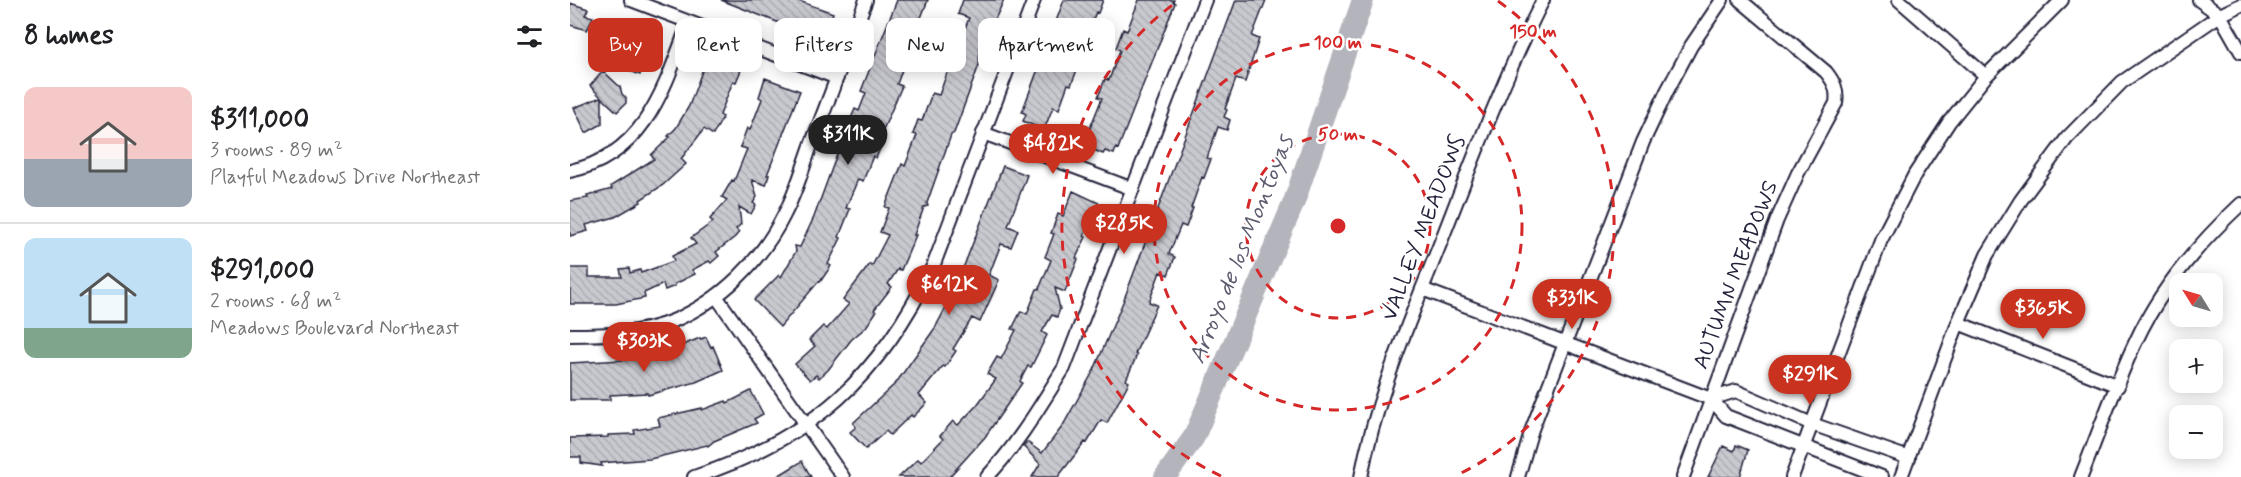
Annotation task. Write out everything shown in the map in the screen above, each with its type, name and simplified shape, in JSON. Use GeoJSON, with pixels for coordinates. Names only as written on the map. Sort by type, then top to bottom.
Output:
{"type":"FeatureCollection","features":[{"type":"Feature","properties":{"kind":"street"},"geometry":{"type":"LineString","coordinates":[[631,0],[678,18]]}},
{"type":"Feature","properties":{"kind":"street"},"geometry":{"type":"LineString","coordinates":[[570,335],[640,330],[673,321],[716,296],[738,278],[758,256],[786,211],[866,0]]}},
{"type":"Feature","properties":{"kind":"street"},"geometry":{"type":"LineString","coordinates":[[694,477],[732,465],[777,443],[806,425],[830,407],[862,376],[891,341],[915,304],[934,264],[1034,0]]}},
{"type":"Feature","properties":{"kind":"street"},"geometry":{"type":"LineString","coordinates":[[987,477],[1034,416],[1064,368],[1205,0]]}},
{"type":"Feature","properties":{"kind":"street","name":"VALLEY MEADOWS"},"geometry":{"type":"LineString","coordinates":[[1361,477],[1380,401],[1422,289],[1495,104],[1543,0]]}},
{"type":"Feature","properties":{"kind":"street"},"geometry":{"type":"LineString","coordinates":[[1518,477],[1532,429],[1643,142],[1691,46],[1722,0]]}},
{"type":"Feature","properties":{"kind":"street","name":"AUTUMN MEADOWS"},"geometry":{"type":"LineString","coordinates":[[1683,477],[1777,220],[1798,173],[1836,103],[1838,92],[1826,72],[1740,0]]}},
{"type":"Feature","properties":{"kind":"street"},"geometry":{"type":"LineString","coordinates":[[1899,0],[1986,76]]}},
{"type":"Feature","properties":{"kind":"street"},"geometry":{"type":"LineString","coordinates":[[1792,477],[1881,240],[1915,174],[1948,122],[1986,76],[2062,0]]}},
{"type":"Feature","properties":{"kind":"street"},"geometry":{"type":"LineString","coordinates":[[2199,0],[2220,15],[2241,52]]}},
{"type":"Feature","properties":{"kind":"street"},"geometry":{"type":"LineString","coordinates":[[2220,0],[2220,15]]}},
{"type":"Feature","properties":{"kind":"street"},"geometry":{"type":"LineString","coordinates":[[1901,477],[1958,323],[1988,255],[2022,200],[2067,138],[2122,82],[2220,15],[2241,5]]}},
{"type":"Feature","properties":{"kind":"street"},"geometry":{"type":"LineString","coordinates":[[762,50],[837,78]]}},
{"type":"Feature","properties":{"kind":"street"},"geometry":{"type":"LineString","coordinates":[[570,171],[580,169],[608,156],[631,138],[648,118],[662,95],[675,60]]}},
{"type":"Feature","properties":{"kind":"street"},"geometry":{"type":"LineString","coordinates":[[983,133],[1133,189]]}},
{"type":"Feature","properties":{"kind":"street"},"geometry":{"type":"LineString","coordinates":[[2081,477],[2136,340],[2168,287],[2197,248],[2241,204]]}},
{"type":"Feature","properties":{"kind":"street"},"geometry":{"type":"LineString","coordinates":[[1422,289],[1711,399],[1726,416],[1882,477]]}},
{"type":"Feature","properties":{"kind":"street"},"geometry":{"type":"LineString","coordinates":[[716,296],[843,477]]}},
{"type":"Feature","properties":{"kind":"street"},"geometry":{"type":"LineString","coordinates":[[1958,323],[2118,386]]}},
{"type":"Feature","properties":{"kind":"street"},"geometry":{"type":"LineString","coordinates":[[1711,399],[1736,391],[1812,424],[1909,458]]}},
{"type":"Feature","properties":{"kind":"building"},"geometry":{"type":"Polygon","coordinates":[[[721,0],[796,0],[833,13],[831,18],[774,18],[774,21],[721,0]]]}},
{"type":"Feature","properties":{"kind":"building"},"geometry":{"type":"Polygon","coordinates":[[[897,0],[928,0],[921,18],[890,18],[897,0]]]}},
{"type":"Feature","properties":{"kind":"building"},"geometry":{"type":"Polygon","coordinates":[[[963,0],[1004,0],[996,18],[978,18],[978,68],[954,133],[951,135],[927,203],[928,206],[924,207],[914,235],[916,235],[901,270],[898,269],[888,284],[892,287],[874,310],[876,312],[866,327],[851,340],[828,370],[819,378],[816,375],[810,380],[795,364],[815,346],[809,340],[823,326],[827,329],[849,304],[843,300],[870,264],[872,266],[888,235],[880,232],[889,208],[885,207],[902,164],[905,166],[917,135],[913,134],[918,120],[922,121],[932,93],[939,95],[947,72],[966,72],[966,26],[969,18],[958,14],[963,0]]]}},
{"type":"Feature","properties":{"kind":"building"},"geometry":{"type":"Polygon","coordinates":[[[1064,0],[1103,0],[1094,18],[1057,18],[1064,0]]]}},
{"type":"Feature","properties":{"kind":"building"},"geometry":{"type":"Polygon","coordinates":[[[1139,0],[1174,0],[1175,3],[1118,149],[1116,148],[1114,154],[1105,151],[1103,154],[1080,144],[1087,126],[1090,128],[1102,98],[1098,97],[1105,79],[1109,80],[1112,72],[1115,72],[1115,64],[1120,50],[1116,48],[1123,29],[1127,31],[1139,0]]]}},
{"type":"Feature","properties":{"kind":"building"},"geometry":{"type":"Polygon","coordinates":[[[1236,0],[1266,0],[1252,36],[1259,39],[1245,82],[1236,79],[1225,109],[1227,110],[1224,117],[1230,120],[1227,130],[1218,127],[1207,158],[1211,159],[1204,178],[1202,177],[1186,227],[1181,225],[1169,254],[1175,257],[1168,275],[1160,272],[1149,302],[1157,305],[1135,354],[1137,355],[1126,380],[1129,382],[1107,423],[1101,420],[1087,443],[1085,442],[1058,477],[1032,477],[1040,464],[1023,446],[1027,442],[1042,453],[1062,427],[1094,370],[1123,302],[1236,0]]]}},
{"type":"Feature","properties":{"kind":"building"},"geometry":{"type":"Polygon","coordinates":[[[570,3],[588,9],[585,15],[593,17],[588,18],[587,30],[570,25],[570,3]]]}},
{"type":"Feature","properties":{"kind":"building"},"geometry":{"type":"Polygon","coordinates":[[[886,28],[886,72],[901,72],[897,84],[902,86],[880,137],[884,139],[876,158],[873,156],[863,181],[858,179],[846,208],[850,209],[839,237],[841,238],[828,264],[831,266],[820,282],[780,327],[754,300],[779,275],[781,277],[796,251],[795,246],[800,247],[814,217],[855,109],[859,111],[866,93],[861,91],[869,72],[874,72],[874,58],[886,28]]]}},
{"type":"Feature","properties":{"kind":"building"},"geometry":{"type":"Polygon","coordinates":[[[604,72],[620,87],[626,103],[617,112],[602,98],[602,124],[586,133],[574,108],[601,97],[590,86],[604,72]]]}},
{"type":"Feature","properties":{"kind":"building"},"geometry":{"type":"Polygon","coordinates":[[[702,72],[740,72],[736,82],[733,81],[720,115],[723,117],[713,135],[704,129],[681,159],[686,164],[663,185],[640,200],[641,202],[615,217],[586,225],[588,231],[570,236],[570,201],[588,198],[587,196],[612,189],[611,186],[654,159],[651,155],[670,137],[668,136],[676,128],[689,106],[702,72]]]}},
{"type":"Feature","properties":{"kind":"building"},"geometry":{"type":"Polygon","coordinates":[[[1037,72],[1076,72],[1071,85],[1068,84],[1059,109],[1053,107],[1044,130],[1023,121],[1026,114],[1022,112],[1037,72]]]}},
{"type":"Feature","properties":{"kind":"building"},"geometry":{"type":"Polygon","coordinates":[[[765,78],[800,91],[767,175],[769,175],[766,185],[752,180],[757,197],[753,203],[756,205],[751,214],[739,207],[741,224],[736,229],[739,232],[716,252],[719,256],[711,263],[709,261],[692,270],[695,274],[675,286],[665,290],[663,284],[644,293],[645,298],[616,304],[570,304],[570,268],[589,268],[589,277],[622,277],[620,269],[629,268],[630,273],[640,270],[641,273],[674,261],[672,256],[696,244],[691,238],[713,222],[710,219],[727,200],[722,197],[732,180],[734,181],[747,149],[740,147],[747,128],[750,130],[762,99],[759,97],[765,78]]]}},
{"type":"Feature","properties":{"kind":"building"},"geometry":{"type":"Polygon","coordinates":[[[1003,166],[1027,175],[1008,226],[1018,230],[1011,247],[1001,244],[989,275],[999,280],[980,322],[972,318],[953,349],[956,351],[945,367],[943,366],[919,395],[927,403],[890,435],[886,431],[866,449],[850,432],[856,427],[853,423],[896,383],[935,328],[953,294],[1003,166]]]}},
{"type":"Feature","properties":{"kind":"building"},"geometry":{"type":"Polygon","coordinates":[[[1073,191],[1099,203],[1084,236],[1086,237],[1076,258],[1078,259],[1065,292],[1055,288],[1060,309],[1057,317],[1052,315],[1042,332],[1047,335],[1031,367],[1028,366],[1020,381],[1022,383],[985,437],[949,477],[899,477],[918,459],[921,462],[943,439],[940,436],[953,421],[958,425],[977,405],[996,379],[987,374],[997,357],[1001,359],[1016,330],[1012,329],[1021,311],[1027,314],[1037,289],[1039,289],[1051,260],[1045,257],[1054,234],[1051,233],[1058,214],[1063,216],[1073,191]]]}},
{"type":"Feature","properties":{"kind":"building"},"geometry":{"type":"Polygon","coordinates":[[[706,337],[711,347],[713,346],[723,370],[696,382],[648,395],[647,393],[610,395],[610,400],[570,400],[570,363],[641,359],[706,337]]]}},
{"type":"Feature","properties":{"kind":"building"},"geometry":{"type":"Polygon","coordinates":[[[751,391],[763,414],[754,419],[757,423],[714,441],[708,446],[650,459],[601,463],[602,466],[581,463],[581,457],[570,457],[570,438],[635,434],[634,430],[660,426],[658,418],[702,408],[702,410],[726,401],[727,403],[751,391]]]}},
{"type":"Feature","properties":{"kind":"building"},"geometry":{"type":"Polygon","coordinates":[[[1736,445],[1748,450],[1740,477],[1708,477],[1723,446],[1734,451],[1736,445]]]}},
{"type":"Feature","properties":{"kind":"building"},"geometry":{"type":"Polygon","coordinates":[[[802,461],[811,477],[776,477],[796,465],[802,461]]]}},
{"type":"Feature","properties":{"kind":"waterway","name":"Arroyo de los Montoyas"},"geometry":{"type":"LineString","coordinates":[[1165,477],[1194,437],[1294,202],[1363,0]]}}]}
